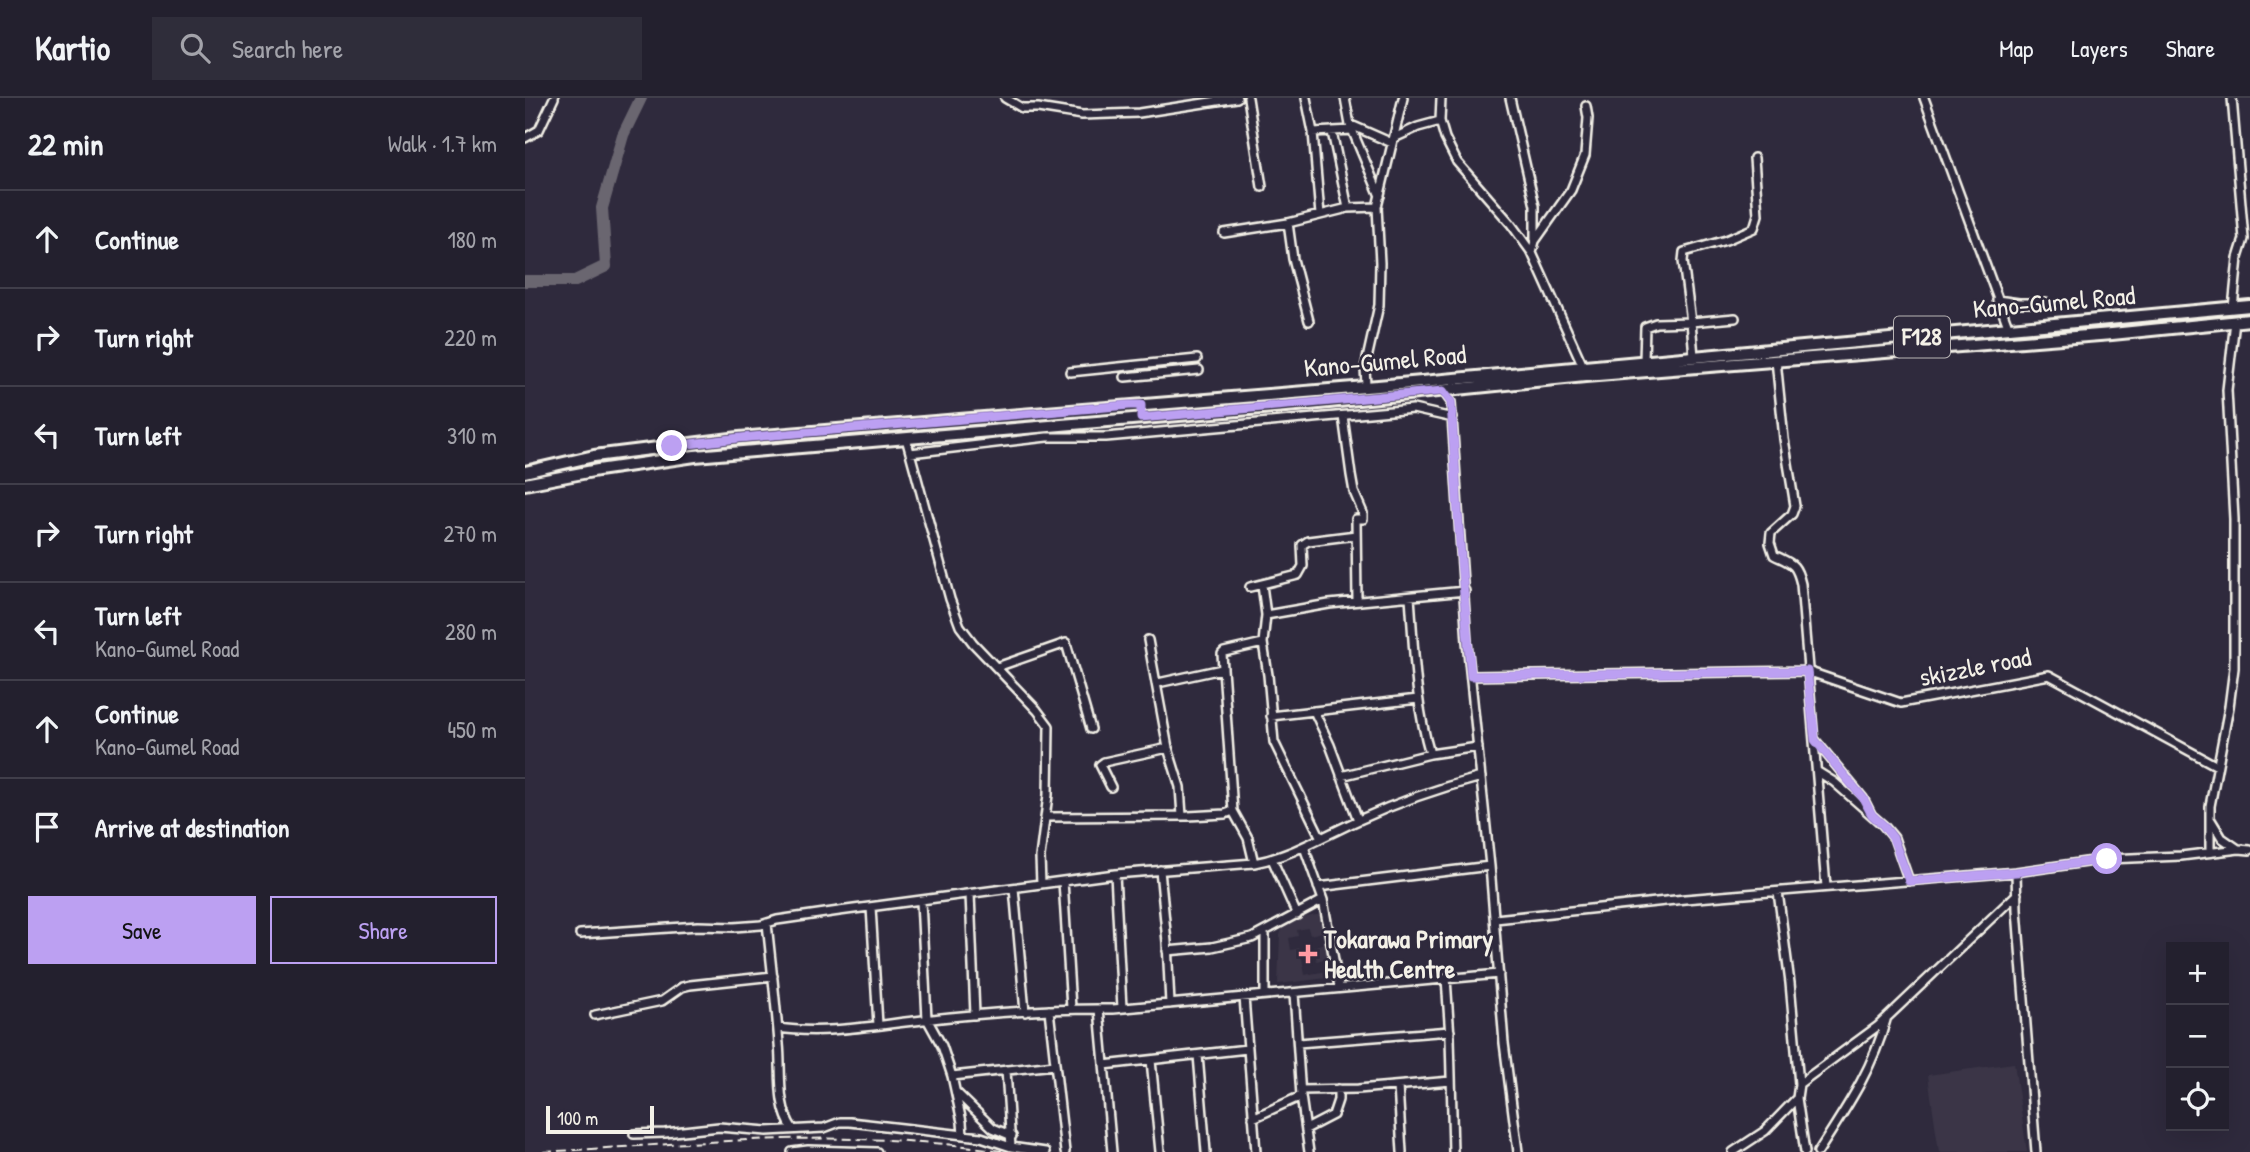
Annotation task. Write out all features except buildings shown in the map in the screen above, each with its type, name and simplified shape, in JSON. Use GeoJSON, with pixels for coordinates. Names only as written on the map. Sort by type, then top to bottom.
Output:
{"type":"FeatureCollection","features":[{"type":"Feature","properties":{"kind":"main road","name":"Kano-Gumel Road"},"geometry":{"type":"LineString","coordinates":[[525,472],[594,456],[739,438],[1391,385],[1644,360],[1666,364],[1695,356],[2250,306]]}},
{"type":"Feature","properties":{"kind":"main road","name":"Kano-Gumel Road"},"geometry":{"type":"LineString","coordinates":[[525,484],[695,456],[1443,391],[1666,364],[1776,360],[2112,334],[2250,320]]}},
{"type":"Feature","properties":{"kind":"main road"},"geometry":{"type":"LineString","coordinates":[[1141,405],[1141,418]]}},
{"type":"Feature","properties":{"kind":"main road"},"geometry":{"type":"LineString","coordinates":[[594,456],[598,470]]}},
{"type":"Feature","properties":{"kind":"street"},"geometry":{"type":"LineString","coordinates":[[526,137],[539,130],[554,98]]}},
{"type":"Feature","properties":{"kind":"street"},"geometry":{"type":"LineString","coordinates":[[1005,98],[1022,108],[1082,115],[1122,115],[1189,101],[1237,98]]}},
{"type":"Feature","properties":{"kind":"street"},"geometry":{"type":"LineString","coordinates":[[1248,98],[1262,187]]}},
{"type":"Feature","properties":{"kind":"street"},"geometry":{"type":"LineString","coordinates":[[1306,98],[1313,132],[1320,215]]}},
{"type":"Feature","properties":{"kind":"street"},"geometry":{"type":"LineString","coordinates":[[1345,98],[1364,161],[1380,196]]}},
{"type":"Feature","properties":{"kind":"street"},"geometry":{"type":"LineString","coordinates":[[1366,385],[1365,368],[1380,289],[1377,207],[1403,98]]}},
{"type":"Feature","properties":{"kind":"street"},"geometry":{"type":"LineString","coordinates":[[1441,98],[1440,121],[1457,162],[1532,253],[1583,366]]}},
{"type":"Feature","properties":{"kind":"street"},"geometry":{"type":"LineString","coordinates":[[1510,98],[1535,206],[1535,241],[1532,253]]}},
{"type":"Feature","properties":{"kind":"street"},"geometry":{"type":"LineString","coordinates":[[1924,98],[2009,329]]}},
{"type":"Feature","properties":{"kind":"street"},"geometry":{"type":"LineString","coordinates":[[2232,98],[2244,239],[2238,258],[2233,308]]}},
{"type":"Feature","properties":{"kind":"street"},"geometry":{"type":"LineString","coordinates":[[1535,241],[1571,190],[1585,156],[1588,123],[1586,106]]}},
{"type":"Feature","properties":{"kind":"street"},"geometry":{"type":"LineString","coordinates":[[1313,132],[1332,132],[1352,127],[1393,140],[1418,127],[1440,121]]}},
{"type":"Feature","properties":{"kind":"street"},"geometry":{"type":"LineString","coordinates":[[1332,132],[1348,208]]}},
{"type":"Feature","properties":{"kind":"street"},"geometry":{"type":"LineString","coordinates":[[1695,356],[1684,252],[1726,240],[1754,228],[1758,215],[1754,159]]}},
{"type":"Feature","properties":{"kind":"street"},"geometry":{"type":"LineString","coordinates":[[1224,233],[1287,223],[1348,208],[1377,207]]}},
{"type":"Feature","properties":{"kind":"street"},"geometry":{"type":"LineString","coordinates":[[1287,223],[1309,321]]}},
{"type":"Feature","properties":{"kind":"street"},"geometry":{"type":"LineString","coordinates":[[1997,300],[2046,303]]}},
{"type":"Feature","properties":{"kind":"street"},"geometry":{"type":"LineString","coordinates":[[1644,360],[1645,327],[1655,323],[1735,318]]}},
{"type":"Feature","properties":{"kind":"street"},"geometry":{"type":"LineString","coordinates":[[2210,851],[2209,815],[2234,668],[2234,519],[2227,390],[2235,321]]}},
{"type":"Feature","properties":{"kind":"street"},"geometry":{"type":"LineString","coordinates":[[1070,372],[1196,359]]}},
{"type":"Feature","properties":{"kind":"street"},"geometry":{"type":"LineString","coordinates":[[1776,360],[1784,439],[1795,506],[1792,514],[1771,533],[1770,543],[1774,555],[1794,564],[1798,569],[1801,584],[1826,887]]}},
{"type":"Feature","properties":{"kind":"street"},"geometry":{"type":"LineString","coordinates":[[1125,377],[1199,370]]}},
{"type":"Feature","properties":{"kind":"street"},"geometry":{"type":"LineString","coordinates":[[1443,391],[1451,402],[1453,418],[1471,676],[1495,919],[1504,1043],[1518,1152]]}},
{"type":"Feature","properties":{"kind":"street"},"geometry":{"type":"LineString","coordinates":[[910,453],[1023,439],[1106,437],[1413,409],[1453,418]]}},
{"type":"Feature","properties":{"kind":"street"},"geometry":{"type":"LineString","coordinates":[[1343,415],[1353,484],[1363,513],[1363,519],[1356,519],[1357,601]]}},
{"type":"Feature","properties":{"kind":"street"},"geometry":{"type":"LineString","coordinates":[[906,438],[950,599],[965,633],[1049,726],[1050,757],[1040,857],[1041,884]]}},
{"type":"Feature","properties":{"kind":"street"},"geometry":{"type":"LineString","coordinates":[[1250,587],[1298,575],[1303,566],[1302,545],[1308,541],[1356,536]]}},
{"type":"Feature","properties":{"kind":"street"},"geometry":{"type":"LineString","coordinates":[[1262,584],[1266,615],[1263,643],[1274,742],[1321,838]]}},
{"type":"Feature","properties":{"kind":"street"},"geometry":{"type":"LineString","coordinates":[[1266,615],[1357,601],[1465,591]]}},
{"type":"Feature","properties":{"kind":"street"},"geometry":{"type":"LineString","coordinates":[[1410,597],[1418,699],[1430,754]]}},
{"type":"Feature","properties":{"kind":"street"},"geometry":{"type":"LineString","coordinates":[[1148,640],[1168,748],[1180,787],[1182,816]]}},
{"type":"Feature","properties":{"kind":"street"},"geometry":{"type":"LineString","coordinates":[[997,667],[1066,643],[1091,729]]}},
{"type":"Feature","properties":{"kind":"street"},"geometry":{"type":"LineString","coordinates":[[1254,863],[1248,838],[1233,811],[1222,669],[1224,652],[1263,643]]}},
{"type":"Feature","properties":{"kind":"street"},"geometry":{"type":"LineString","coordinates":[[1158,683],[1222,669]]}},
{"type":"Feature","properties":{"kind":"street","name":"skizzle road"},"geometry":{"type":"LineString","coordinates":[[1471,676],[1807,671],[1901,703],[2049,675],[2217,766]]}},
{"type":"Feature","properties":{"kind":"street"},"geometry":{"type":"LineString","coordinates":[[1271,716],[1418,699]]}},
{"type":"Feature","properties":{"kind":"street"},"geometry":{"type":"LineString","coordinates":[[1314,711],[1330,745],[1358,820]]}},
{"type":"Feature","properties":{"kind":"street"},"geometry":{"type":"LineString","coordinates":[[1815,740],[1863,798],[1872,815]]}},
{"type":"Feature","properties":{"kind":"street"},"geometry":{"type":"LineString","coordinates":[[1341,776],[1430,754],[1478,747]]}},
{"type":"Feature","properties":{"kind":"street"},"geometry":{"type":"LineString","coordinates":[[1111,787],[1100,765],[1104,762],[1168,748]]}},
{"type":"Feature","properties":{"kind":"street"},"geometry":{"type":"LineString","coordinates":[[1818,772],[1834,782],[1883,825],[1893,838],[1909,881]]}},
{"type":"Feature","properties":{"kind":"street"},"geometry":{"type":"LineString","coordinates":[[580,934],[698,926],[734,928],[1115,874],[1254,863],[1304,847],[1413,797],[1481,777]]}},
{"type":"Feature","properties":{"kind":"street"},"geometry":{"type":"LineString","coordinates":[[1046,817],[1182,816],[1225,814],[1233,811]]}},
{"type":"Feature","properties":{"kind":"street"},"geometry":{"type":"LineString","coordinates":[[2209,815],[2217,832],[2239,849]]}},
{"type":"Feature","properties":{"kind":"street"},"geometry":{"type":"LineString","coordinates":[[1304,847],[1323,900],[1339,988]]}},
{"type":"Feature","properties":{"kind":"street"},"geometry":{"type":"LineString","coordinates":[[1495,919],[1685,899],[2016,872],[2107,859],[2250,850]]}},
{"type":"Feature","properties":{"kind":"street"},"geometry":{"type":"LineString","coordinates":[[1272,859],[1297,915]]}},
{"type":"Feature","properties":{"kind":"street"},"geometry":{"type":"LineString","coordinates":[[1318,887],[1490,866]]}},
{"type":"Feature","properties":{"kind":"street"},"geometry":{"type":"LineString","coordinates":[[1160,870],[1170,1004]]}},
{"type":"Feature","properties":{"kind":"street"},"geometry":{"type":"LineString","coordinates":[[2016,872],[2036,1152]]}},
{"type":"Feature","properties":{"kind":"street"},"geometry":{"type":"LineString","coordinates":[[1115,874],[1122,1008]]}},
{"type":"Feature","properties":{"kind":"street"},"geometry":{"type":"LineString","coordinates":[[1063,881],[1071,1008]]}},
{"type":"Feature","properties":{"kind":"street"},"geometry":{"type":"LineString","coordinates":[[1014,888],[1025,1012]]}},
{"type":"Feature","properties":{"kind":"street"},"geometry":{"type":"LineString","coordinates":[[1778,892],[1790,983],[1799,1084],[1797,1098],[1805,1152]]}},
{"type":"Feature","properties":{"kind":"street"},"geometry":{"type":"LineString","coordinates":[[970,894],[975,1015]]}},
{"type":"Feature","properties":{"kind":"street"},"geometry":{"type":"LineString","coordinates":[[1799,1084],[1886,1019],[2017,894]]}},
{"type":"Feature","properties":{"kind":"street"},"geometry":{"type":"LineString","coordinates":[[1167,951],[1239,942],[1265,932],[1323,900]]}},
{"type":"Feature","properties":{"kind":"street"},"geometry":{"type":"LineString","coordinates":[[921,901],[927,1019],[942,1046],[956,1091],[963,1135]]}},
{"type":"Feature","properties":{"kind":"street"},"geometry":{"type":"LineString","coordinates":[[871,907],[878,1025]]}},
{"type":"Feature","properties":{"kind":"street"},"geometry":{"type":"LineString","coordinates":[[767,923],[781,1088],[786,1121],[793,1129]]}},
{"type":"Feature","properties":{"kind":"street"},"geometry":{"type":"LineString","coordinates":[[1265,932],[1265,994]]}},
{"type":"Feature","properties":{"kind":"street"},"geometry":{"type":"LineString","coordinates":[[778,1028],[815,1031],[975,1015],[1071,1008],[1122,1008],[1499,974]]}},
{"type":"Feature","properties":{"kind":"street"},"geometry":{"type":"LineString","coordinates":[[595,1015],[662,1001],[690,985],[773,976]]}},
{"type":"Feature","properties":{"kind":"street"},"geometry":{"type":"LineString","coordinates":[[1446,978],[1453,1152]]}},
{"type":"Feature","properties":{"kind":"street"},"geometry":{"type":"LineString","coordinates":[[1294,993],[1301,1093],[1309,1152]]}},
{"type":"Feature","properties":{"kind":"street"},"geometry":{"type":"LineString","coordinates":[[1244,997],[1256,1152]]}},
{"type":"Feature","properties":{"kind":"street"},"geometry":{"type":"LineString","coordinates":[[1099,1009],[1112,1152]]}},
{"type":"Feature","properties":{"kind":"street"},"geometry":{"type":"LineString","coordinates":[[1049,1010],[1065,1152]]}},
{"type":"Feature","properties":{"kind":"street"},"geometry":{"type":"LineString","coordinates":[[1818,1152],[1861,1083],[1878,1049],[1886,1019]]}},
{"type":"Feature","properties":{"kind":"street"},"geometry":{"type":"LineString","coordinates":[[1298,1043],[1450,1031]]}},
{"type":"Feature","properties":{"kind":"street"},"geometry":{"type":"LineString","coordinates":[[1104,1065],[1247,1049]]}},
{"type":"Feature","properties":{"kind":"street"},"geometry":{"type":"LineString","coordinates":[[1198,1055],[1206,1152]]}},
{"type":"Feature","properties":{"kind":"street"},"geometry":{"type":"LineString","coordinates":[[1151,1060],[1160,1152]]}},
{"type":"Feature","properties":{"kind":"street"},"geometry":{"type":"LineString","coordinates":[[951,1076],[1055,1065]]}},
{"type":"Feature","properties":{"kind":"street"},"geometry":{"type":"LineString","coordinates":[[1006,1070],[1011,1147]]}},
{"type":"Feature","properties":{"kind":"street"},"geometry":{"type":"LineString","coordinates":[[1254,1118],[1301,1093],[1451,1081]]}},
{"type":"Feature","properties":{"kind":"street"},"geometry":{"type":"LineString","coordinates":[[1398,1086],[1402,1152]]}},
{"type":"Feature","properties":{"kind":"street"},"geometry":{"type":"LineString","coordinates":[[1306,1129],[1333,1115],[1338,1089]]}},
{"type":"Feature","properties":{"kind":"street"},"geometry":{"type":"LineString","coordinates":[[956,1091],[993,1128],[1012,1136]]}},
{"type":"Feature","properties":{"kind":"street"},"geometry":{"type":"LineString","coordinates":[[1733,1152],[1765,1131],[1797,1098]]}},
{"type":"Feature","properties":{"kind":"street"},"geometry":{"type":"LineString","coordinates":[[780,1130],[786,1121]]}},
{"type":"Feature","properties":{"kind":"street"},"geometry":{"type":"LineString","coordinates":[[634,1134],[719,1127],[780,1130],[824,1128],[839,1122],[850,1122],[981,1137],[1011,1147],[1045,1152]]}},
{"type":"Feature","properties":{"kind":"street"},"geometry":{"type":"LineString","coordinates":[[792,1152],[877,1152]]}},
{"type":"Feature","properties":{"kind":"shaded area"},"geometry":{"type":"Polygon","coordinates":[[[1327,913],[1343,976],[1278,984],[1280,935],[1285,921],[1327,913]],[[1308,928],[1297,930],[1298,936],[1289,938],[1291,950],[1300,948],[1305,975],[1333,970],[1331,957],[1317,961],[1313,947],[1324,943],[1322,932],[1310,935],[1308,928]]]}},
{"type":"Feature","properties":{"kind":"shaded area"},"geometry":{"type":"Polygon","coordinates":[[[2014,1063],[2027,1152],[1939,1152],[1928,1075],[2014,1063]]]}},
{"type":"Feature","properties":{"kind":"waterway"},"geometry":{"type":"LineString","coordinates":[[525,281],[575,281],[606,266],[602,208],[623,135],[641,98]]}},
{"type":"Feature","properties":{"kind":"railway"},"geometry":{"type":"LineString","coordinates":[[543,1152],[775,1139],[891,1140],[1007,1152]]}},
{"type":"Feature","properties":{"kind":"place","name":"Tokarawa Primary Health Centre"},"geometry":{"type":"Point","coordinates":[1308,954]}},
{"type":"Feature","properties":{"kind":"route"},"geometry":{"type":"LineString","coordinates":[[672,446],[1130,405],[1141,405],[1141,418],[1443,391],[1451,402],[1471,676],[1807,671],[1815,740],[1863,798],[1872,815],[1893,838],[1909,881],[2016,872],[2107,859]]}}]}
